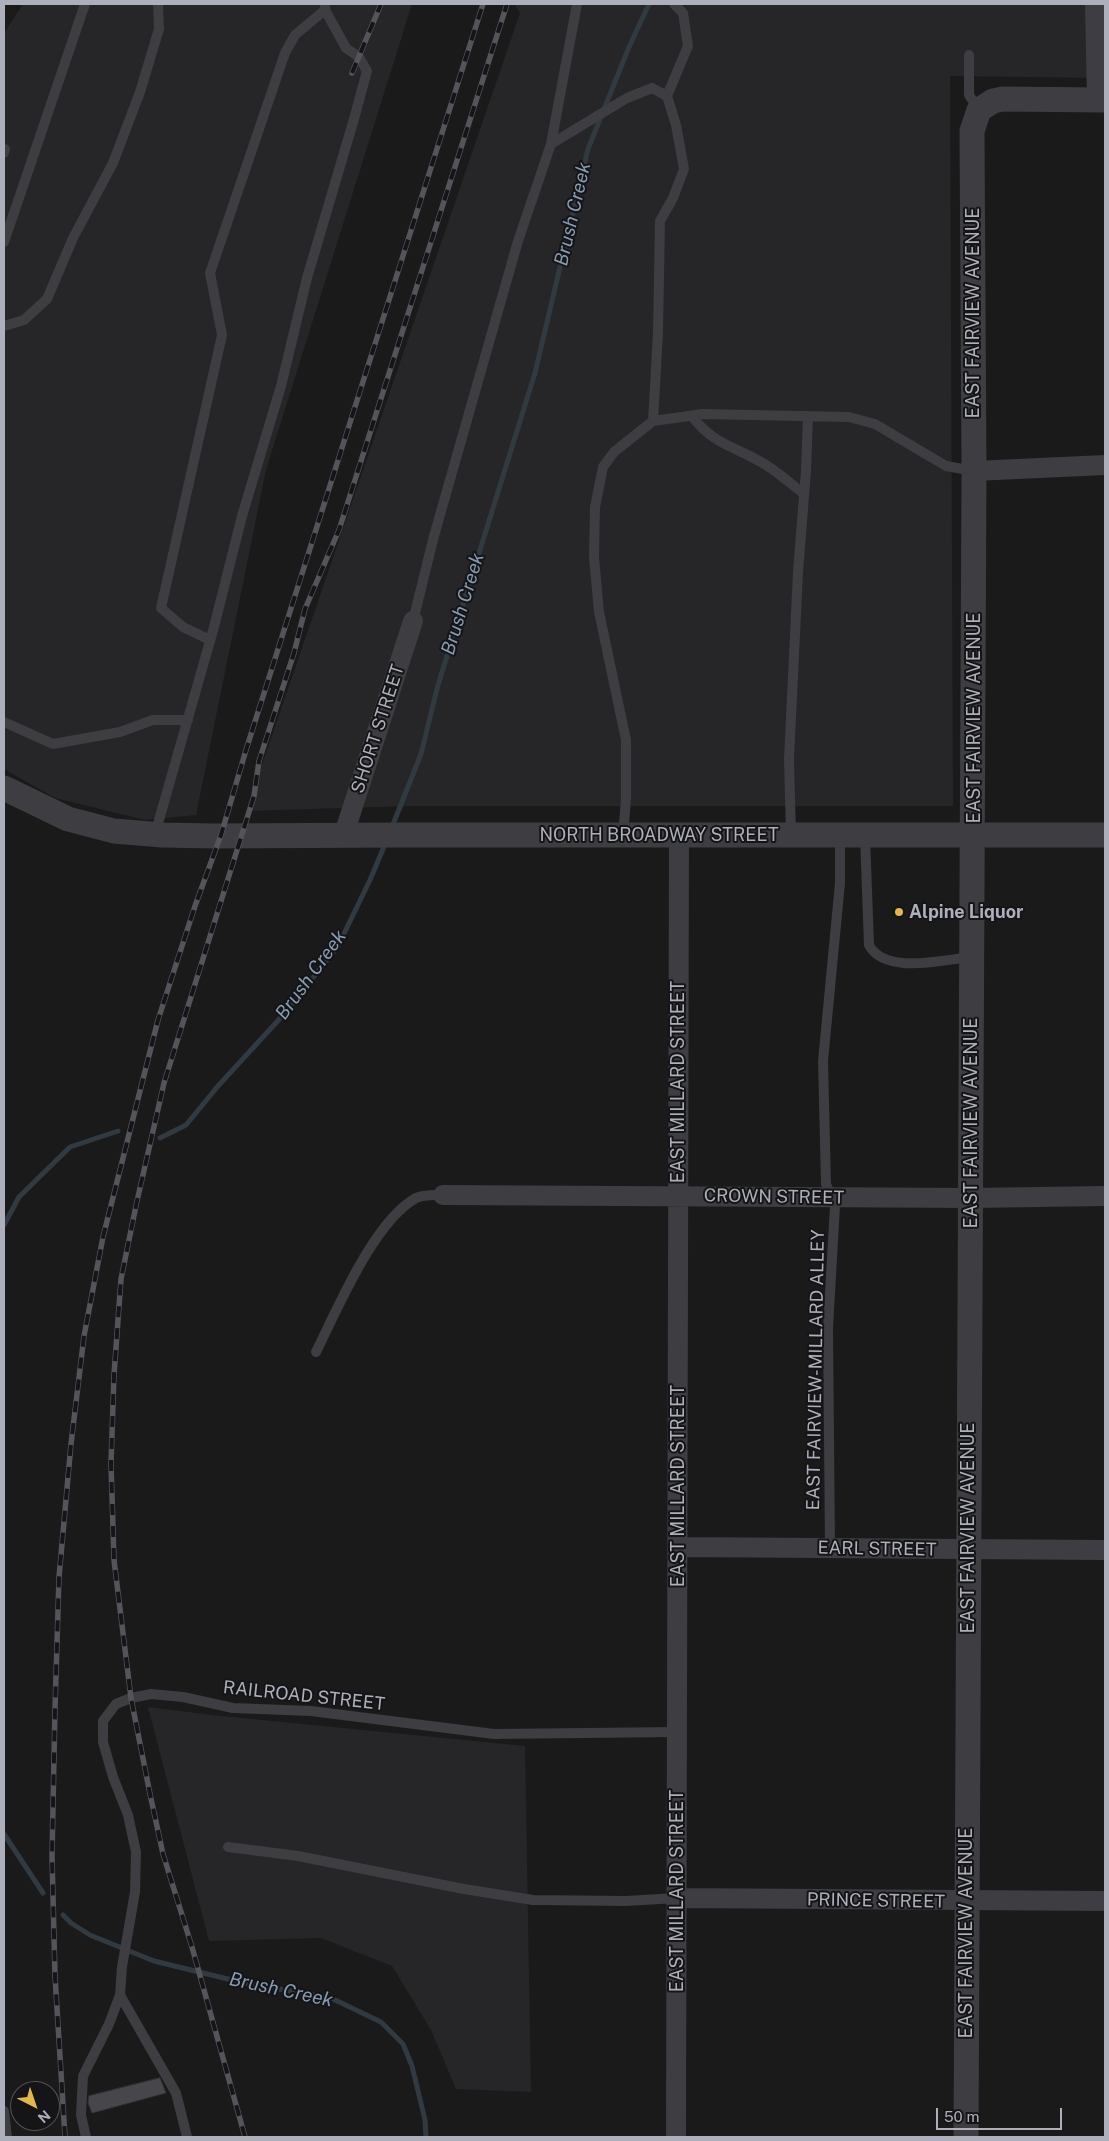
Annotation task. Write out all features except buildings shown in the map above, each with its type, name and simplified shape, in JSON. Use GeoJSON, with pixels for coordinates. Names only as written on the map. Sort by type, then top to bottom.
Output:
{"type":"FeatureCollection","features":[{"type":"Feature","properties":{"kind":"street"},"geometry":{"type":"LineString","coordinates":[[979,110],[993,101],[1003,99],[1101,100],[1095,4]]}},
{"type":"Feature","properties":{"kind":"street","name":"EAST FAIRVIEW AVENUE"},"geometry":{"type":"LineString","coordinates":[[966,2137],[973,835],[974,471],[972,131],[979,110]]}},
{"type":"Feature","properties":{"kind":"street"},"geometry":{"type":"LineString","coordinates":[[974,471],[1105,465]]}},
{"type":"Feature","properties":{"kind":"street","name":"SHORT STREET"},"geometry":{"type":"LineString","coordinates":[[352,836],[413,622]]}},
{"type":"Feature","properties":{"kind":"street","name":"NORTH BROADWAY STREET"},"geometry":{"type":"LineString","coordinates":[[4,788],[35,805],[68,819],[114,831],[155,834],[213,836],[1105,835]]}},
{"type":"Feature","properties":{"kind":"street","name":"EAST MILLARD STREET"},"geometry":{"type":"LineString","coordinates":[[676,2137],[679,1547],[679,836]]}},
{"type":"Feature","properties":{"kind":"street","name":"CROWN STREET"},"geometry":{"type":"LineString","coordinates":[[443,1195],[971,1198],[1105,1196]]}},
{"type":"Feature","properties":{"kind":"street","name":"EARL STREET"},"geometry":{"type":"LineString","coordinates":[[679,1547],[968,1550],[1103,1545]]}},
{"type":"Feature","properties":{"kind":"street","name":"PRINCE STREET"},"geometry":{"type":"LineString","coordinates":[[677,1898],[966,1902],[1105,1901]]}},
{"type":"Feature","properties":{"kind":"lane"},"geometry":{"type":"LineString","coordinates":[[4,242],[85,4]]}},
{"type":"Feature","properties":{"kind":"lane"},"geometry":{"type":"LineString","coordinates":[[4,326],[24,320],[47,299],[73,238],[113,163],[140,92],[159,29],[158,4]]}},
{"type":"Feature","properties":{"kind":"lane"},"geometry":{"type":"LineString","coordinates":[[413,622],[434,536],[518,240],[551,144],[577,4]]}},
{"type":"Feature","properties":{"kind":"lane"},"geometry":{"type":"LineString","coordinates":[[155,834],[210,640],[242,516],[281,386],[307,278],[354,119],[366,71],[358,57],[346,48],[325,7],[295,34],[284,53],[210,273],[222,335],[161,608],[183,627],[210,640]]}},
{"type":"Feature","properties":{"kind":"lane"},"geometry":{"type":"LineString","coordinates":[[653,421],[658,333],[660,221],[673,198],[684,169],[676,125],[667,96],[688,46],[683,14],[677,7]]}},
{"type":"Feature","properties":{"kind":"lane"},"geometry":{"type":"LineString","coordinates":[[969,54],[969,96],[979,110]]}},
{"type":"Feature","properties":{"kind":"lane"},"geometry":{"type":"LineString","coordinates":[[551,144],[627,98],[652,88],[667,96]]}},
{"type":"Feature","properties":{"kind":"lane"},"geometry":{"type":"LineString","coordinates":[[622,836],[626,799],[626,740],[599,612],[594,557],[595,506],[603,467],[614,452],[653,421],[703,414],[849,417],[876,424],[946,466],[974,471]]}},
{"type":"Feature","properties":{"kind":"lane"},"geometry":{"type":"LineString","coordinates":[[692,416],[702,430],[718,441],[765,464],[803,493]]}},
{"type":"Feature","properties":{"kind":"lane"},"geometry":{"type":"LineString","coordinates":[[790,836],[789,759],[808,416]]}},
{"type":"Feature","properties":{"kind":"lane"},"geometry":{"type":"LineString","coordinates":[[4,722],[53,744],[120,732],[153,720],[188,720]]}},
{"type":"Feature","properties":{"kind":"lane","name":"EAST FAIRVIEW-MILLARD ALLEY"},"geometry":{"type":"LineString","coordinates":[[830,1548],[828,1328],[835,1206],[826,1184],[823,1061],[840,883],[840,836]]}},
{"type":"Feature","properties":{"kind":"lane"},"geometry":{"type":"LineString","coordinates":[[865,836],[870,945],[874,954],[896,963],[940,962],[972,957]]}},
{"type":"Feature","properties":{"kind":"lane"},"geometry":{"type":"LineString","coordinates":[[316,1352],[368,1250],[389,1223],[416,1198],[443,1195]]}},
{"type":"Feature","properties":{"kind":"lane","name":"RAILROAD STREET"},"geometry":{"type":"LineString","coordinates":[[86,2137],[81,2115],[83,2076],[109,2024],[120,1995],[122,1967],[135,1892],[136,1852],[128,1815],[113,1777],[103,1742],[103,1721],[116,1704],[131,1698],[151,1694],[183,1697],[233,1708],[311,1711],[494,1734],[677,1732]]}},
{"type":"Feature","properties":{"kind":"lane"},"geometry":{"type":"LineString","coordinates":[[228,1846],[298,1856],[464,1889],[533,1900],[626,1901],[677,1898]]}},
{"type":"Feature","properties":{"kind":"lane"},"geometry":{"type":"LineString","coordinates":[[120,1995],[176,2093],[187,2137]]}},
{"type":"Feature","properties":{"kind":"lane"},"geometry":{"type":"LineString","coordinates":[[4,2111],[7,2137]]}},
{"type":"Feature","properties":{"kind":"shaded area"},"geometry":{"type":"Polygon","coordinates":[[[23,4],[412,4],[266,470],[196,815],[145,820],[55,798],[4,769],[4,33],[23,4]]]}},
{"type":"Feature","properties":{"kind":"shaded area"},"geometry":{"type":"Polygon","coordinates":[[[514,4],[1102,4],[1103,78],[950,76],[953,806],[407,806],[246,811],[520,13],[514,4]]]}},
{"type":"Feature","properties":{"kind":"shaded area"},"geometry":{"type":"Polygon","coordinates":[[[148,1707],[525,1746],[531,2092],[456,2089],[431,2030],[392,1966],[321,1938],[209,1941],[148,1707]]]}},
{"type":"Feature","properties":{"kind":"waterway","name":"Brush Creek"},"geometry":{"type":"LineString","coordinates":[[392,827],[421,754],[438,685],[535,373],[588,149],[629,47],[649,4]]}},
{"type":"Feature","properties":{"kind":"waterway","name":"Brush Creek"},"geometry":{"type":"LineString","coordinates":[[160,1138],[186,1125],[218,1086],[285,1013],[338,946],[386,842]]}},
{"type":"Feature","properties":{"kind":"waterway","name":"Brush Creek"},"geometry":{"type":"LineString","coordinates":[[4,1225],[19,1197],[70,1147],[118,1131]]}},
{"type":"Feature","properties":{"kind":"waterway","name":"Brush Creek"},"geometry":{"type":"LineString","coordinates":[[4,1834],[43,1893]]}},
{"type":"Feature","properties":{"kind":"waterway","name":"Brush Creek"},"geometry":{"type":"LineString","coordinates":[[63,1915],[71,1923],[90,1935],[154,1961],[244,1983],[331,1998],[381,2022],[403,2044],[412,2066],[425,2120],[426,2137]]}},
{"type":"Feature","properties":{"kind":"railway"},"geometry":{"type":"LineString","coordinates":[[352,73],[381,4]]}},
{"type":"Feature","properties":{"kind":"railway"},"geometry":{"type":"LineString","coordinates":[[65,2137],[55,1976],[52,1856],[59,1577],[71,1444],[84,1336],[103,1237],[158,1020],[195,906],[221,835],[246,750],[483,4]]}},
{"type":"Feature","properties":{"kind":"railway"},"geometry":{"type":"LineString","coordinates":[[245,2137],[192,1947],[163,1854],[131,1698],[114,1560],[111,1464],[114,1375],[121,1279],[164,1083],[254,796],[259,761],[294,653],[305,609],[339,530],[507,4]]}},
{"type":"Feature","properties":{"kind":"place","name":"Alpine Liquor"},"geometry":{"type":"Point","coordinates":[899,912]}}]}
